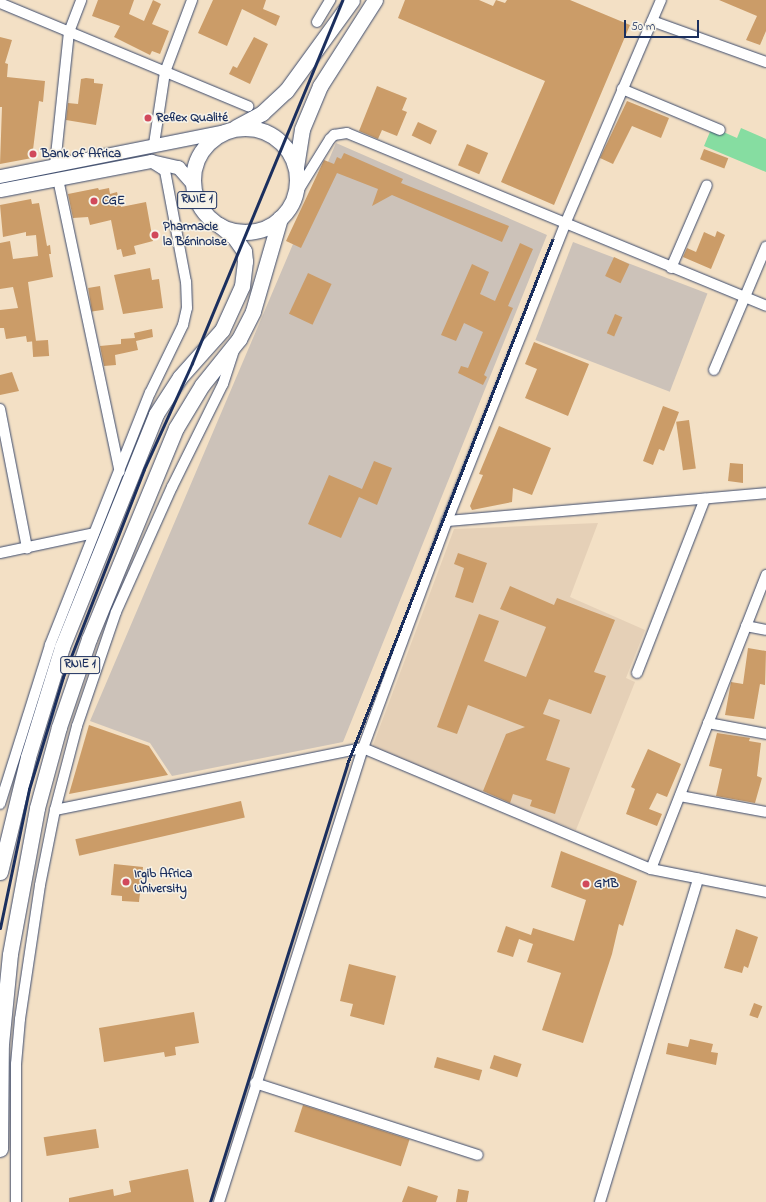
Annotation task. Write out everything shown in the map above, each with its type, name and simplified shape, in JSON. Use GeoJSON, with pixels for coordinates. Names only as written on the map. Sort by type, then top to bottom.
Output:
{"type":"FeatureCollection","features":[{"type":"Feature","properties":{"kind":"highway","name":"RNIE 1"},"geometry":{"type":"LineString","coordinates":[[0,872],[28,757],[62,647],[156,414],[180,377],[222,330],[242,286],[246,261],[244,251],[235,238],[208,216],[199,205],[193,184],[194,169],[201,152],[214,138],[262,113],[286,91],[352,0]]}},
{"type":"Feature","properties":{"kind":"highway","name":"RNIE 1"},"geometry":{"type":"LineString","coordinates":[[0,1149],[1,1044],[7,982],[21,888],[37,808],[59,726],[89,639],[176,428],[192,399],[237,341],[260,294],[280,218],[294,197],[298,144],[317,90],[375,0]]}},
{"type":"Feature","properties":{"kind":"highway","name":"RNIE 1"},"geometry":{"type":"LineString","coordinates":[[229,130],[255,128],[274,136],[290,153],[296,172]]}},
{"type":"Feature","properties":{"kind":"highway","name":"RNIE 1"},"geometry":{"type":"LineString","coordinates":[[219,225],[233,230],[251,231],[269,226],[280,218]]}},
{"type":"Feature","properties":{"kind":"main road"},"geometry":{"type":"LineString","coordinates":[[0,176],[229,130]]}},
{"type":"Feature","properties":{"kind":"main road"},"geometry":{"type":"LineString","coordinates":[[0,190],[151,161],[178,168],[193,184]]}},
{"type":"Feature","properties":{"kind":"street"},"geometry":{"type":"LineString","coordinates":[[55,165],[69,32],[81,0]]}},
{"type":"Feature","properties":{"kind":"street"},"geometry":{"type":"LineString","coordinates":[[154,144],[165,72],[192,0]]}},
{"type":"Feature","properties":{"kind":"street"},"geometry":{"type":"LineString","coordinates":[[317,22],[330,0]]}},
{"type":"Feature","properties":{"kind":"street"},"geometry":{"type":"LineString","coordinates":[[219,1202],[255,1083],[363,748],[447,521],[565,224],[661,0]]}},
{"type":"Feature","properties":{"kind":"street"},"geometry":{"type":"LineString","coordinates":[[0,3],[248,106]]}},
{"type":"Feature","properties":{"kind":"street"},"geometry":{"type":"LineString","coordinates":[[652,21],[766,62]]}},
{"type":"Feature","properties":{"kind":"street"},"geometry":{"type":"LineString","coordinates":[[622,89],[720,130]]}},
{"type":"Feature","properties":{"kind":"street"},"geometry":{"type":"LineString","coordinates":[[294,197],[330,139],[334,135],[347,133],[766,306]]}},
{"type":"Feature","properties":{"kind":"street"},"geometry":{"type":"LineString","coordinates":[[0,804],[38,678],[150,393],[177,340],[187,308],[186,282],[167,177],[165,171],[151,161]]}},
{"type":"Feature","properties":{"kind":"street"},"geometry":{"type":"LineString","coordinates":[[58,179],[120,472]]}},
{"type":"Feature","properties":{"kind":"street"},"geometry":{"type":"LineString","coordinates":[[671,268],[707,185]]}},
{"type":"Feature","properties":{"kind":"street"},"geometry":{"type":"LineString","coordinates":[[714,370],[766,247]]}},
{"type":"Feature","properties":{"kind":"street"},"geometry":{"type":"LineString","coordinates":[[16,1202],[16,1064],[20,1019],[40,885],[55,810],[77,726],[108,634],[172,488],[223,384],[237,341]]}},
{"type":"Feature","properties":{"kind":"street"},"geometry":{"type":"LineString","coordinates":[[0,409],[27,548]]}},
{"type":"Feature","properties":{"kind":"street"},"geometry":{"type":"LineString","coordinates":[[154,481],[172,488]]}},
{"type":"Feature","properties":{"kind":"street"},"geometry":{"type":"LineString","coordinates":[[447,521],[766,493]]}},
{"type":"Feature","properties":{"kind":"street"},"geometry":{"type":"LineString","coordinates":[[637,673],[705,499]]}},
{"type":"Feature","properties":{"kind":"street"},"geometry":{"type":"LineString","coordinates":[[0,553],[94,534]]}},
{"type":"Feature","properties":{"kind":"street"},"geometry":{"type":"LineString","coordinates":[[651,870],[766,575]]}},
{"type":"Feature","properties":{"kind":"street"},"geometry":{"type":"LineString","coordinates":[[746,626],[766,630]]}},
{"type":"Feature","properties":{"kind":"street"},"geometry":{"type":"LineString","coordinates":[[708,723],[766,734]]}},
{"type":"Feature","properties":{"kind":"street"},"geometry":{"type":"LineString","coordinates":[[55,810],[363,748],[651,870],[766,892]]}},
{"type":"Feature","properties":{"kind":"street"},"geometry":{"type":"LineString","coordinates":[[680,796],[766,812]]}},
{"type":"Feature","properties":{"kind":"street"},"geometry":{"type":"LineString","coordinates":[[600,1202],[698,879]]}},
{"type":"Feature","properties":{"kind":"street"},"geometry":{"type":"LineString","coordinates":[[255,1083],[478,1155]]}},
{"type":"Feature","properties":{"kind":"shaded area"},"geometry":{"type":"Polygon","coordinates":[[[336,143],[547,235],[343,742],[172,776],[150,743],[90,721],[336,143]]]}},
{"type":"Feature","properties":{"kind":"shaded area"},"geometry":{"type":"Polygon","coordinates":[[[573,242],[707,294],[670,392],[535,340],[573,242]]]}},
{"type":"Feature","properties":{"kind":"shaded area"},"geometry":{"type":"Polygon","coordinates":[[[598,523],[570,597],[645,630],[626,678],[635,682],[576,830],[370,753],[454,529],[598,523]]]}},
{"type":"Feature","properties":{"kind":"green space"},"geometry":{"type":"Polygon","coordinates":[[[712,127],[737,138],[741,128],[766,139],[766,172],[704,146],[712,127]]]}},
{"type":"Feature","properties":{"kind":"building"},"geometry":{"type":"Polygon","coordinates":[[[98,0],[134,0],[129,14],[144,21],[153,0],[161,4],[152,24],[169,31],[160,54],[152,51],[150,55],[114,37],[120,26],[92,16],[98,0]]]}},
{"type":"Feature","properties":{"kind":"building"},"geometry":{"type":"Polygon","coordinates":[[[213,0],[266,0],[263,9],[280,16],[276,26],[242,9],[227,46],[198,33],[213,0]]]}},
{"type":"Feature","properties":{"kind":"building"},"geometry":{"type":"Polygon","coordinates":[[[405,0],[479,0],[493,6],[496,0],[505,3],[507,0],[570,0],[630,25],[554,205],[501,182],[545,81],[398,18],[405,0]]]}},
{"type":"Feature","properties":{"kind":"building"},"geometry":{"type":"Polygon","coordinates":[[[719,0],[766,0],[766,31],[760,45],[746,40],[757,16],[719,0]]]}},
{"type":"Feature","properties":{"kind":"building"},"geometry":{"type":"Polygon","coordinates":[[[0,37],[12,40],[5,63],[8,64],[7,77],[45,81],[43,102],[39,101],[32,158],[0,164],[2,107],[0,107],[0,37]]]}},
{"type":"Feature","properties":{"kind":"building"},"geometry":{"type":"Polygon","coordinates":[[[254,37],[268,44],[250,84],[229,74],[233,66],[237,68],[254,37]]]}},
{"type":"Feature","properties":{"kind":"building"},"geometry":{"type":"Polygon","coordinates":[[[81,79],[94,79],[94,83],[103,84],[96,125],[66,120],[68,103],[78,104],[81,79]]]}},
{"type":"Feature","properties":{"kind":"building"},"geometry":{"type":"Polygon","coordinates":[[[377,86],[407,98],[402,110],[407,112],[397,136],[382,130],[378,139],[359,131],[377,86]]]}},
{"type":"Feature","properties":{"kind":"building"},"geometry":{"type":"Polygon","coordinates":[[[627,101],[669,118],[661,138],[632,126],[613,164],[600,158],[627,101]]]}},
{"type":"Feature","properties":{"kind":"building"},"geometry":{"type":"Polygon","coordinates":[[[418,122],[437,131],[431,144],[412,136],[418,122]]]}},
{"type":"Feature","properties":{"kind":"building"},"geometry":{"type":"Polygon","coordinates":[[[467,144],[488,153],[479,174],[458,165],[467,144]]]}},
{"type":"Feature","properties":{"kind":"building"},"geometry":{"type":"Polygon","coordinates":[[[704,149],[728,158],[724,169],[700,159],[704,149]]]}},
{"type":"Feature","properties":{"kind":"building"},"geometry":{"type":"Polygon","coordinates":[[[344,153],[403,179],[401,183],[509,226],[502,242],[392,195],[372,206],[378,189],[337,173],[301,248],[286,241],[324,160],[334,164],[337,157],[341,159],[344,153]]]}},
{"type":"Feature","properties":{"kind":"building"},"geometry":{"type":"Polygon","coordinates":[[[98,188],[99,190],[109,188],[110,194],[117,192],[121,207],[146,202],[153,241],[134,246],[136,254],[123,257],[121,249],[117,250],[111,220],[90,225],[88,217],[73,218],[68,194],[98,188]]]}},
{"type":"Feature","properties":{"kind":"building"},"geometry":{"type":"Polygon","coordinates":[[[31,199],[32,204],[39,203],[47,246],[50,245],[51,254],[49,254],[53,277],[28,282],[36,341],[27,342],[26,336],[6,339],[4,328],[0,328],[0,310],[18,308],[13,287],[0,289],[0,243],[10,241],[13,259],[38,256],[36,235],[26,236],[26,232],[3,237],[0,205],[31,199]]]}},
{"type":"Feature","properties":{"kind":"building"},"geometry":{"type":"Polygon","coordinates":[[[717,231],[725,235],[711,269],[683,257],[687,248],[696,252],[704,232],[715,237],[717,231]]]}},
{"type":"Feature","properties":{"kind":"building"},"geometry":{"type":"Polygon","coordinates":[[[520,243],[533,249],[508,306],[513,308],[484,375],[487,377],[483,385],[458,373],[461,366],[468,368],[483,332],[464,323],[456,341],[441,335],[472,264],[489,272],[480,294],[495,301],[520,243]]]}},
{"type":"Feature","properties":{"kind":"building"},"geometry":{"type":"Polygon","coordinates":[[[614,257],[629,264],[621,283],[605,276],[614,257]]]}},
{"type":"Feature","properties":{"kind":"building"},"geometry":{"type":"Polygon","coordinates":[[[150,268],[152,280],[159,279],[163,308],[123,314],[114,275],[150,268]]]}},
{"type":"Feature","properties":{"kind":"building"},"geometry":{"type":"Polygon","coordinates":[[[308,273],[332,284],[313,325],[289,314],[308,273]]]}},
{"type":"Feature","properties":{"kind":"building"},"geometry":{"type":"Polygon","coordinates":[[[100,286],[104,310],[92,312],[88,288],[100,286]]]}},
{"type":"Feature","properties":{"kind":"building"},"geometry":{"type":"Polygon","coordinates":[[[615,314],[622,317],[614,336],[607,333],[615,314]]]}},
{"type":"Feature","properties":{"kind":"building"},"geometry":{"type":"Polygon","coordinates":[[[152,329],[153,337],[136,341],[138,350],[115,355],[116,365],[104,366],[100,346],[121,344],[121,339],[135,338],[134,333],[152,329]]]}},
{"type":"Feature","properties":{"kind":"building"},"geometry":{"type":"Polygon","coordinates":[[[48,340],[49,356],[33,357],[32,341],[48,340]]]}},
{"type":"Feature","properties":{"kind":"building"},"geometry":{"type":"Polygon","coordinates":[[[534,342],[589,364],[568,416],[525,398],[537,369],[525,364],[534,342]]]}},
{"type":"Feature","properties":{"kind":"building"},"geometry":{"type":"Polygon","coordinates":[[[12,372],[19,391],[0,395],[0,375],[12,372]]]}},
{"type":"Feature","properties":{"kind":"building"},"geometry":{"type":"Polygon","coordinates":[[[663,406],[679,412],[664,451],[659,449],[653,465],[643,461],[663,406]]]}},
{"type":"Feature","properties":{"kind":"building"},"geometry":{"type":"Polygon","coordinates":[[[689,420],[696,469],[683,470],[676,422],[689,420]]]}},
{"type":"Feature","properties":{"kind":"building"},"geometry":{"type":"Polygon","coordinates":[[[499,426],[551,448],[532,495],[513,488],[512,502],[472,510],[470,506],[483,475],[479,474],[499,426]]]}},
{"type":"Feature","properties":{"kind":"building"},"geometry":{"type":"Polygon","coordinates":[[[374,461],[392,468],[377,505],[359,497],[341,538],[308,524],[329,475],[362,489],[374,461]]]}},
{"type":"Feature","properties":{"kind":"building"},"geometry":{"type":"Polygon","coordinates":[[[730,463],[743,464],[743,483],[728,481],[730,463]]]}},
{"type":"Feature","properties":{"kind":"building"},"geometry":{"type":"Polygon","coordinates":[[[458,553],[487,563],[473,603],[455,597],[464,568],[454,564],[458,553]]]}},
{"type":"Feature","properties":{"kind":"building"},"geometry":{"type":"Polygon","coordinates":[[[510,586],[554,605],[557,598],[615,620],[594,672],[606,676],[591,714],[549,699],[543,714],[560,720],[546,760],[570,768],[555,814],[530,806],[532,800],[513,794],[510,803],[483,791],[506,734],[525,727],[468,705],[457,734],[437,727],[479,614],[499,621],[484,661],[526,677],[546,627],[500,609],[510,586]]]}},
{"type":"Feature","properties":{"kind":"building"},"geometry":{"type":"Polygon","coordinates":[[[748,648],[766,651],[765,685],[760,684],[754,719],[725,715],[731,682],[743,684],[748,648]]]}},
{"type":"Feature","properties":{"kind":"building"},"geometry":{"type":"Polygon","coordinates":[[[89,725],[149,746],[168,775],[69,794],[89,725]]]}},
{"type":"Feature","properties":{"kind":"building"},"geometry":{"type":"Polygon","coordinates":[[[717,733],[750,738],[749,741],[761,743],[757,776],[762,778],[755,803],[716,796],[722,769],[709,766],[717,733]]]}},
{"type":"Feature","properties":{"kind":"building"},"geometry":{"type":"Polygon","coordinates":[[[648,749],[681,764],[667,797],[657,793],[649,809],[662,814],[657,826],[626,814],[635,789],[631,787],[648,749]]]}},
{"type":"Feature","properties":{"kind":"building"},"geometry":{"type":"Polygon","coordinates":[[[241,801],[245,818],[79,856],[75,839],[241,801]]]}},
{"type":"Feature","properties":{"kind":"building"},"geometry":{"type":"Polygon","coordinates":[[[561,851],[637,881],[623,926],[619,924],[612,954],[583,1043],[542,1030],[561,973],[527,962],[533,944],[519,939],[513,957],[497,952],[506,926],[531,935],[533,928],[574,941],[586,900],[551,887],[561,851]]]}},
{"type":"Feature","properties":{"kind":"building"},"geometry":{"type":"Polygon","coordinates":[[[114,864],[143,867],[139,902],[122,901],[122,896],[111,895],[114,864]]]}},
{"type":"Feature","properties":{"kind":"building"},"geometry":{"type":"Polygon","coordinates":[[[736,929],[758,937],[748,968],[744,966],[742,973],[724,968],[736,929]]]}},
{"type":"Feature","properties":{"kind":"building"},"geometry":{"type":"Polygon","coordinates":[[[349,964],[396,976],[384,1025],[350,1016],[353,1004],[340,1001],[349,964]]]}},
{"type":"Feature","properties":{"kind":"building"},"geometry":{"type":"Polygon","coordinates":[[[754,1003],[762,1006],[758,1018],[749,1015],[754,1003]]]}},
{"type":"Feature","properties":{"kind":"building"},"geometry":{"type":"Polygon","coordinates":[[[194,1012],[199,1043],[175,1047],[176,1055],[165,1057],[164,1052],[104,1062],[99,1028],[194,1012]]]}},
{"type":"Feature","properties":{"kind":"building"},"geometry":{"type":"Polygon","coordinates":[[[690,1039],[713,1044],[711,1052],[718,1053],[716,1065],[666,1054],[668,1043],[688,1047],[690,1039]]]}},
{"type":"Feature","properties":{"kind":"building"},"geometry":{"type":"Polygon","coordinates":[[[494,1055],[522,1064],[517,1077],[490,1068],[494,1055]]]}},
{"type":"Feature","properties":{"kind":"building"},"geometry":{"type":"Polygon","coordinates":[[[437,1057],[482,1070],[479,1081],[434,1068],[437,1057]]]}},
{"type":"Feature","properties":{"kind":"building"},"geometry":{"type":"Polygon","coordinates":[[[303,1105],[410,1140],[401,1166],[294,1132],[303,1105]]]}},
{"type":"Feature","properties":{"kind":"building"},"geometry":{"type":"Polygon","coordinates":[[[96,1129],[99,1148],[47,1156],[44,1137],[96,1129]]]}},
{"type":"Feature","properties":{"kind":"building"},"geometry":{"type":"Polygon","coordinates":[[[188,1169],[194,1202],[69,1202],[69,1198],[113,1189],[114,1196],[131,1192],[129,1181],[188,1169]]]}},
{"type":"Feature","properties":{"kind":"building"},"geometry":{"type":"Polygon","coordinates":[[[408,1186],[438,1196],[436,1202],[402,1202],[408,1186]]]}},
{"type":"Feature","properties":{"kind":"building"},"geometry":{"type":"Polygon","coordinates":[[[458,1189],[469,1191],[467,1202],[456,1202],[458,1189]]]}},
{"type":"Feature","properties":{"kind":"railway"},"geometry":{"type":"LineString","coordinates":[[0,928],[29,789],[63,677],[144,469],[192,363],[342,0]]}},
{"type":"Feature","properties":{"kind":"railway"},"geometry":{"type":"LineString","coordinates":[[210,1202],[347,764],[552,240]]}},
{"type":"Feature","properties":{"kind":"place","name":"Reflex Qualité"},"geometry":{"type":"Point","coordinates":[148,118]}},
{"type":"Feature","properties":{"kind":"place","name":"Bank of Africa"},"geometry":{"type":"Point","coordinates":[33,154]}},
{"type":"Feature","properties":{"kind":"place","name":"CGE"},"geometry":{"type":"Point","coordinates":[94,201]}},
{"type":"Feature","properties":{"kind":"place","name":"Pharmacie la Béninoise"},"geometry":{"type":"Point","coordinates":[155,235]}},
{"type":"Feature","properties":{"kind":"place","name":"Irgib Africa University"},"geometry":{"type":"Point","coordinates":[126,882]}},
{"type":"Feature","properties":{"kind":"place","name":"GMB"},"geometry":{"type":"Point","coordinates":[586,884]}}]}
